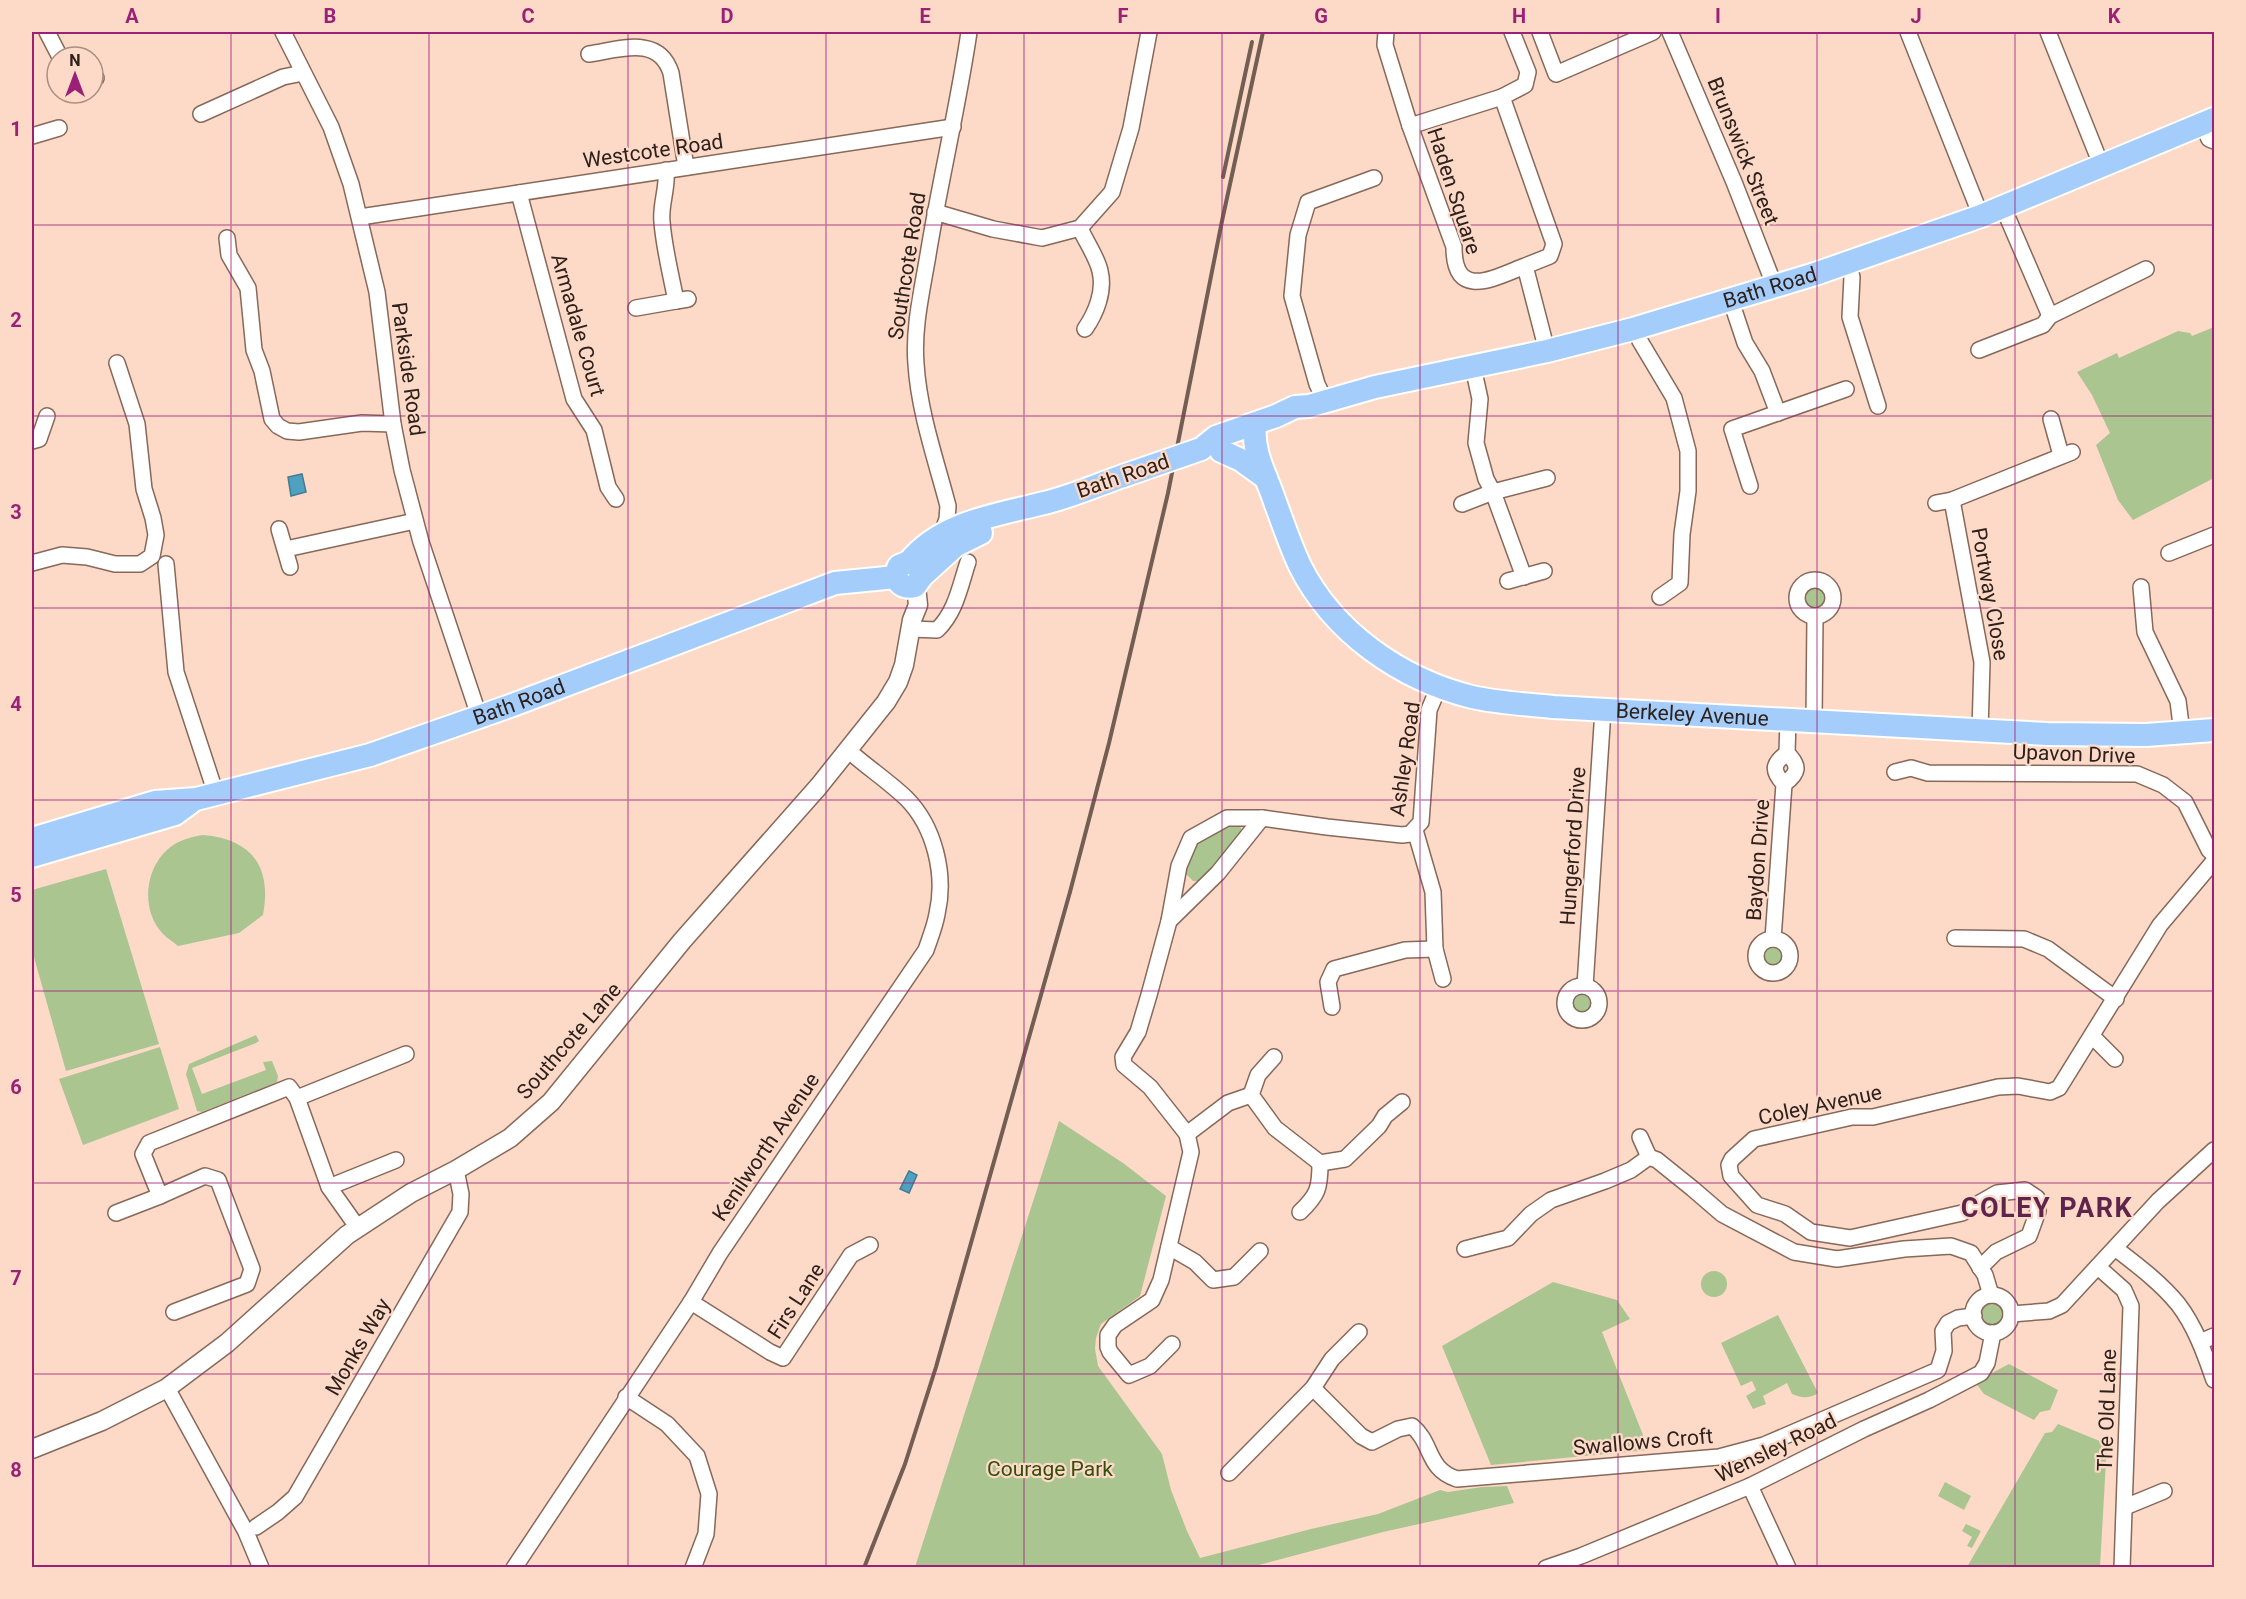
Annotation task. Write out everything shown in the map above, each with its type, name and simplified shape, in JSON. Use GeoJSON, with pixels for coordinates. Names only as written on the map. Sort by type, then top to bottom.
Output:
{"type":"FeatureCollection","features":[{"type":"Feature","properties":{"kind":"main road","name":"Bath Road"},"geometry":{"type":"LineString","coordinates":[[908,575],[916,553],[941,536],[972,522],[1009,510],[1045,503],[1213,446],[1257,434],[1295,407],[1375,387],[1547,351],[1731,301],[1981,216],[2102,167],[2211,128]]}},
{"type":"Feature","properties":{"kind":"main road","name":"Berkeley Avenue"},"geometry":{"type":"LineString","coordinates":[[1257,434],[1269,486],[1284,530],[1300,566],[1315,591],[1335,617],[1376,653],[1402,669],[1439,686],[1490,700],[1603,710],[1814,722],[2047,735],[2182,734],[2214,730]]}},
{"type":"Feature","properties":{"kind":"main road"},"geometry":{"type":"LineString","coordinates":[[1213,446],[1241,460],[1269,486]]}},
{"type":"Feature","properties":{"kind":"main road","name":"Bath Road"},"geometry":{"type":"LineString","coordinates":[[32,839],[155,802],[206,797],[370,755],[477,718],[835,584],[908,575],[955,546],[1025,515],[1045,503]]}},
{"type":"Feature","properties":{"kind":"main road","name":"Bath Road"},"geometry":{"type":"LineString","coordinates":[[32,855],[175,814],[206,797]]}},
{"type":"Feature","properties":{"kind":"street","name":"Parkside Road"},"geometry":{"type":"LineString","coordinates":[[283,32],[331,127],[351,184],[376,292],[393,424],[402,470],[415,521],[475,704],[477,718]]}},
{"type":"Feature","properties":{"kind":"street","name":"Southcote Road"},"geometry":{"type":"LineString","coordinates":[[941,536],[947,519],[948,506],[919,390],[916,364],[917,321],[969,32]]}},
{"type":"Feature","properties":{"kind":"street"},"geometry":{"type":"LineString","coordinates":[[936,212],[993,229],[1042,238],[1080,228],[1112,192],[1131,128],[1149,32]]}},
{"type":"Feature","properties":{"kind":"street"},"geometry":{"type":"LineString","coordinates":[[1386,32],[1385,45],[1410,126]]}},
{"type":"Feature","properties":{"kind":"street"},"geometry":{"type":"LineString","coordinates":[[1502,97],[1525,85],[1528,72],[1512,32]]}},
{"type":"Feature","properties":{"kind":"street"},"geometry":{"type":"LineString","coordinates":[[1540,32],[1556,74],[1653,32]]}},
{"type":"Feature","properties":{"kind":"street","name":"Brunswick Street"},"geometry":{"type":"LineString","coordinates":[[1670,32],[1734,182],[1775,287]]}},
{"type":"Feature","properties":{"kind":"street"},"geometry":{"type":"LineString","coordinates":[[1908,32],[1981,216]]}},
{"type":"Feature","properties":{"kind":"street"},"geometry":{"type":"LineString","coordinates":[[2048,32],[2102,167]]}},
{"type":"Feature","properties":{"kind":"street"},"geometry":{"type":"LineString","coordinates":[[596,49],[646,48],[661,55],[668,64],[686,167]]}},
{"type":"Feature","properties":{"kind":"street"},"geometry":{"type":"LineString","coordinates":[[206,106],[283,77],[303,73]]}},
{"type":"Feature","properties":{"kind":"street","name":"Haden Square"},"geometry":{"type":"LineString","coordinates":[[1502,97],[1554,244],[1550,256],[1480,283],[1469,281],[1459,273],[1454,261],[1454,247],[1410,126],[1502,97]]}},
{"type":"Feature","properties":{"kind":"street","name":"Westcote Road"},"geometry":{"type":"LineString","coordinates":[[360,217],[953,127]]}},
{"type":"Feature","properties":{"kind":"street"},"geometry":{"type":"LineString","coordinates":[[32,136],[59,128]]}},
{"type":"Feature","properties":{"kind":"street"},"geometry":{"type":"LineString","coordinates":[[636,308],[682,300],[661,219],[667,182],[666,170]]}},
{"type":"Feature","properties":{"kind":"street"},"geometry":{"type":"LineString","coordinates":[[1317,403],[1317,384],[1292,296],[1298,235],[1308,202],[1374,178]]}},
{"type":"Feature","properties":{"kind":"street","name":"Armadale Court"},"geometry":{"type":"LineString","coordinates":[[519,193],[574,399],[594,430],[608,487],[616,499]]}},
{"type":"Feature","properties":{"kind":"street"},"geometry":{"type":"LineString","coordinates":[[2003,207],[2050,316]]}},
{"type":"Feature","properties":{"kind":"street"},"geometry":{"type":"LineString","coordinates":[[1080,228],[1100,272],[1099,301],[1094,316],[1085,328]]}},
{"type":"Feature","properties":{"kind":"street"},"geometry":{"type":"LineString","coordinates":[[227,238],[230,255],[248,288],[254,350],[262,371],[272,418],[278,426],[287,431],[299,432],[362,423],[393,424]]}},
{"type":"Feature","properties":{"kind":"street"},"geometry":{"type":"LineString","coordinates":[[1848,263],[1852,277],[1850,317],[1878,406]]}},
{"type":"Feature","properties":{"kind":"street"},"geometry":{"type":"LineString","coordinates":[[1525,266],[1547,351]]}},
{"type":"Feature","properties":{"kind":"street"},"geometry":{"type":"LineString","coordinates":[[1978,350],[2043,325],[2050,316],[2146,269]]}},
{"type":"Feature","properties":{"kind":"street"},"geometry":{"type":"LineString","coordinates":[[1731,301],[1746,343],[1762,371],[1778,413]]}},
{"type":"Feature","properties":{"kind":"street"},"geometry":{"type":"LineString","coordinates":[[1636,328],[1640,341],[1674,398],[1688,451],[1688,491],[1682,534],[1680,583],[1660,597]]}},
{"type":"Feature","properties":{"kind":"street"},"geometry":{"type":"LineString","coordinates":[[32,563],[62,555],[87,557],[115,564],[140,564],[152,556],[156,535],[144,489],[137,424],[117,363]]}},
{"type":"Feature","properties":{"kind":"street"},"geometry":{"type":"LineString","coordinates":[[1473,367],[1479,399],[1476,443],[1486,479],[1524,576]]}},
{"type":"Feature","properties":{"kind":"street"},"geometry":{"type":"LineString","coordinates":[[1750,486],[1732,429],[1846,388]]}},
{"type":"Feature","properties":{"kind":"street"},"geometry":{"type":"LineString","coordinates":[[32,441],[39,439],[47,416]]}},
{"type":"Feature","properties":{"kind":"street"},"geometry":{"type":"LineString","coordinates":[[1936,503],[1952,500],[2066,453],[2051,419]]}},
{"type":"Feature","properties":{"kind":"street"},"geometry":{"type":"LineString","coordinates":[[1461,505],[1493,492],[1547,478]]}},
{"type":"Feature","properties":{"kind":"street","name":"Portway Close"},"geometry":{"type":"LineString","coordinates":[[1952,500],[1982,662],[1980,731]]}},
{"type":"Feature","properties":{"kind":"street"},"geometry":{"type":"LineString","coordinates":[[948,506],[963,520],[972,522]]}},
{"type":"Feature","properties":{"kind":"street"},"geometry":{"type":"LineString","coordinates":[[286,549],[415,521]]}},
{"type":"Feature","properties":{"kind":"street"},"geometry":{"type":"LineString","coordinates":[[279,529],[290,567]]}},
{"type":"Feature","properties":{"kind":"street"},"geometry":{"type":"LineString","coordinates":[[2169,553],[2214,535]]}},
{"type":"Feature","properties":{"kind":"street"},"geometry":{"type":"LineString","coordinates":[[911,624],[937,630],[947,621],[955,604],[968,562]]}},
{"type":"Feature","properties":{"kind":"street"},"geometry":{"type":"LineString","coordinates":[[166,564],[166,634],[206,797]]}},
{"type":"Feature","properties":{"kind":"street"},"geometry":{"type":"LineString","coordinates":[[1508,581],[1544,571]]}},
{"type":"Feature","properties":{"kind":"street","name":"Southcote Lane"},"geometry":{"type":"LineString","coordinates":[[32,1449],[102,1421],[167,1388],[191,1372],[227,1343],[327,1252],[358,1228],[411,1193],[510,1138],[551,1102],[682,941],[849,751],[886,702],[898,682],[904,665],[911,624],[918,605],[908,575]]}},
{"type":"Feature","properties":{"kind":"street"},"geometry":{"type":"LineString","coordinates":[[2141,587],[2145,632],[2178,701],[2182,734]]}},
{"type":"Feature","properties":{"kind":"street"},"geometry":{"type":"LineString","coordinates":[[1814,722],[1815,616]]}},
{"type":"Feature","properties":{"kind":"street","name":"Ashley Road"},"geometry":{"type":"LineString","coordinates":[[1439,686],[1429,710],[1420,822],[1415,830],[1433,892],[1435,949],[1443,979]]}},
{"type":"Feature","properties":{"kind":"street","name":"Hungerford Drive"},"geometry":{"type":"LineString","coordinates":[[1585,986],[1603,710]]}},
{"type":"Feature","properties":{"kind":"street","name":"Baydon Drive"},"geometry":{"type":"LineString","coordinates":[[1773,939],[1784,784],[1777,776],[1775,767],[1779,759],[1787,753],[1788,720]]}},
{"type":"Feature","properties":{"kind":"street","name":"Kenilworth Avenue"},"geometry":{"type":"LineString","coordinates":[[514,1568],[727,1244],[926,950],[938,913],[940,879],[935,845],[906,798],[849,751]]}},
{"type":"Feature","properties":{"kind":"street","name":"Upavon Drive"},"geometry":{"type":"LineString","coordinates":[[1894,772],[1911,768],[1928,773],[2137,774],[2163,785],[2185,802],[2209,850],[2214,855]]}},
{"type":"Feature","properties":{"kind":"street"},"geometry":{"type":"LineString","coordinates":[[1172,1344],[1150,1366],[1129,1375],[1113,1358],[1108,1347],[1108,1335],[1116,1325],[1152,1300],[1161,1280],[1191,1152],[1187,1134],[1150,1087],[1124,1065],[1123,1057],[1138,1032],[1168,921],[1179,866],[1191,838],[1227,818],[1262,818],[1401,835],[1410,834],[1415,830]]}},
{"type":"Feature","properties":{"kind":"street"},"geometry":{"type":"LineString","coordinates":[[1168,921],[1218,873],[1262,818]]}},
{"type":"Feature","properties":{"kind":"street","name":"Coley Avenue"},"geometry":{"type":"LineString","coordinates":[[1980,1268],[1996,1252],[2028,1236],[2038,1211],[2037,1198],[2025,1190],[1996,1193],[1962,1213],[1851,1238],[1811,1232],[1785,1214],[1757,1205],[1731,1176],[1729,1165],[1732,1159],[1754,1139],[1852,1117],[1872,1116],[1998,1087],[2018,1086],[2050,1092],[2060,1088],[2160,925],[2214,861]]}},
{"type":"Feature","properties":{"kind":"street"},"geometry":{"type":"LineString","coordinates":[[1179,866],[1188,883],[1202,888]]}},
{"type":"Feature","properties":{"kind":"street"},"geometry":{"type":"LineString","coordinates":[[1955,938],[2024,939],[2048,949],[2116,999]]}},
{"type":"Feature","properties":{"kind":"street"},"geometry":{"type":"LineString","coordinates":[[1332,1007],[1328,982],[1334,969],[1405,950],[1435,949]]}},
{"type":"Feature","properties":{"kind":"street"},"geometry":{"type":"LineString","coordinates":[[2092,1036],[2115,1059]]}},
{"type":"Feature","properties":{"kind":"street"},"geometry":{"type":"LineString","coordinates":[[160,1196],[143,1155],[149,1143],[406,1054]]}},
{"type":"Feature","properties":{"kind":"street"},"geometry":{"type":"LineString","coordinates":[[1251,1095],[1258,1075],[1274,1057]]}},
{"type":"Feature","properties":{"kind":"street"},"geometry":{"type":"LineString","coordinates":[[293,1093],[329,1187],[358,1228]]}},
{"type":"Feature","properties":{"kind":"street"},"geometry":{"type":"LineString","coordinates":[[1187,1134],[1228,1103],[1251,1095]]}},
{"type":"Feature","properties":{"kind":"street"},"geometry":{"type":"LineString","coordinates":[[1251,1095],[1275,1128],[1320,1163],[1345,1159],[1385,1116],[1402,1102]]}},
{"type":"Feature","properties":{"kind":"street"},"geometry":{"type":"LineString","coordinates":[[1640,1137],[1649,1157],[1657,1160],[1722,1214],[1794,1252],[1837,1259],[1904,1249],[1951,1246],[1971,1254],[1985,1275],[1991,1295]]}},
{"type":"Feature","properties":{"kind":"street"},"geometry":{"type":"LineString","coordinates":[[2011,1314],[2049,1311],[2062,1305],[2158,1201],[2214,1150]]}},
{"type":"Feature","properties":{"kind":"street"},"geometry":{"type":"LineString","coordinates":[[1465,1249],[1508,1238],[1526,1209],[1605,1181],[1631,1170],[1649,1157]]}},
{"type":"Feature","properties":{"kind":"street"},"geometry":{"type":"LineString","coordinates":[[329,1187],[396,1160]]}},
{"type":"Feature","properties":{"kind":"street"},"geometry":{"type":"LineString","coordinates":[[1300,1212],[1314,1199],[1320,1185],[1320,1163]]}},
{"type":"Feature","properties":{"kind":"street","name":"Monks Way"},"geometry":{"type":"LineString","coordinates":[[256,1527],[279,1512],[295,1497],[460,1212],[462,1194],[456,1170]]}},
{"type":"Feature","properties":{"kind":"street"},"geometry":{"type":"LineString","coordinates":[[116,1213],[205,1176],[218,1180],[252,1269],[247,1284],[174,1312]]}},
{"type":"Feature","properties":{"kind":"street","name":"Firs Lane"},"geometry":{"type":"LineString","coordinates":[[691,1302],[783,1358],[851,1255],[870,1245]]}},
{"type":"Feature","properties":{"kind":"street"},"geometry":{"type":"LineString","coordinates":[[1169,1247],[1195,1262],[1213,1280],[1234,1277],[1260,1251]]}},
{"type":"Feature","properties":{"kind":"street"},"geometry":{"type":"LineString","coordinates":[[2115,1248],[2151,1276],[2207,1339],[2214,1380]]}},
{"type":"Feature","properties":{"kind":"street","name":"The Old Lane"},"geometry":{"type":"LineString","coordinates":[[2098,1267],[2124,1290],[2131,1306],[2122,1568]]}},
{"type":"Feature","properties":{"kind":"street"},"geometry":{"type":"LineString","coordinates":[[1991,1295],[2003,1299],[2009,1306],[2011,1314],[2004,1329],[1993,1333],[1978,1326],[1974,1316],[1974,1310],[1980,1300],[1991,1295]]}},
{"type":"Feature","properties":{"kind":"street","name":"Swallows Croft"},"geometry":{"type":"LineString","coordinates":[[1313,1388],[1361,1436],[1372,1442],[1398,1429],[1412,1426],[1421,1434],[1428,1454],[1436,1466],[1444,1475],[1457,1479],[1719,1457],[1764,1445],[1938,1370],[1944,1351],[1943,1331],[1948,1323],[1958,1318],[1974,1316]]}},
{"type":"Feature","properties":{"kind":"street"},"geometry":{"type":"LineString","coordinates":[[1229,1473],[1313,1388],[1332,1359],[1359,1332]]}},
{"type":"Feature","properties":{"kind":"street","name":"Wensley Road"},"geometry":{"type":"LineString","coordinates":[[1546,1568],[1581,1556],[1750,1486],[1981,1373],[1987,1363],[1993,1333]]}},
{"type":"Feature","properties":{"kind":"street"},"geometry":{"type":"LineString","coordinates":[[167,1388],[246,1532],[261,1568]]}},
{"type":"Feature","properties":{"kind":"street"},"geometry":{"type":"LineString","coordinates":[[626,1396],[667,1424],[697,1456],[709,1494],[706,1534],[693,1568]]}},
{"type":"Feature","properties":{"kind":"street"},"geometry":{"type":"LineString","coordinates":[[1750,1486],[1788,1568]]}},
{"type":"Feature","properties":{"kind":"street"},"geometry":{"type":"LineString","coordinates":[[2125,1507],[2164,1491]]}},
{"type":"Feature","properties":{"kind":"green space"},"geometry":{"type":"Polygon","coordinates":[[[2214,327],[2214,478],[2133,520],[2118,500],[2096,445],[2110,433],[2092,395],[2077,372],[2117,353],[2119,358],[2178,331],[2190,333],[2192,336],[2214,327]]]}},
{"type":"Feature","properties":{"kind":"green space"},"geometry":{"type":"Polygon","coordinates":[[[1814,588],[1822,591],[1825,599],[1822,607],[1814,610],[1806,607],[1803,599],[1806,591],[1814,588]]]}},
{"type":"Feature","properties":{"kind":"green space"},"geometry":{"type":"Polygon","coordinates":[[[1240,824],[1243,835],[1202,881],[1193,881],[1186,874],[1192,847],[1212,827],[1240,824]]]}},
{"type":"Feature","properties":{"kind":"green space"},"geometry":{"type":"Polygon","coordinates":[[[203,835],[234,842],[255,858],[264,883],[263,915],[239,933],[178,946],[163,934],[151,914],[148,891],[150,879],[160,858],[168,849],[180,841],[203,835]]]}},
{"type":"Feature","properties":{"kind":"green space"},"geometry":{"type":"Polygon","coordinates":[[[106,869],[159,1044],[66,1071],[32,950],[32,890],[106,869]]]}},
{"type":"Feature","properties":{"kind":"green space"},"geometry":{"type":"Polygon","coordinates":[[[1773,945],[1783,952],[1784,956],[1777,966],[1773,967],[1763,960],[1762,956],[1769,946],[1773,945]]]}},
{"type":"Feature","properties":{"kind":"green space"},"geometry":{"type":"Polygon","coordinates":[[[1582,992],[1590,995],[1593,1003],[1590,1011],[1582,1014],[1574,1011],[1571,1003],[1574,995],[1582,992]]]}},
{"type":"Feature","properties":{"kind":"green space"},"geometry":{"type":"Polygon","coordinates":[[[256,1035],[259,1041],[256,1043],[192,1068],[202,1094],[266,1070],[263,1062],[272,1061],[278,1076],[277,1082],[202,1112],[197,1111],[186,1074],[189,1064],[256,1035]]]}},
{"type":"Feature","properties":{"kind":"green space"},"geometry":{"type":"Polygon","coordinates":[[[160,1047],[179,1109],[83,1145],[59,1079],[160,1047]]]}},
{"type":"Feature","properties":{"kind":"green space","name":"Courage Park"},"geometry":{"type":"Polygon","coordinates":[[[1059,1121],[1123,1163],[1166,1196],[1140,1296],[1101,1324],[1095,1349],[1098,1366],[1162,1454],[1171,1490],[1200,1558],[1378,1514],[1440,1490],[1448,1492],[1507,1486],[1514,1503],[1383,1532],[1251,1567],[915,1567],[1059,1121]]]}},
{"type":"Feature","properties":{"kind":"green space"},"geometry":{"type":"Polygon","coordinates":[[[1714,1271],[1723,1275],[1727,1284],[1723,1293],[1714,1297],[1705,1293],[1701,1284],[1705,1275],[1714,1271]]]}},
{"type":"Feature","properties":{"kind":"green space"},"geometry":{"type":"Polygon","coordinates":[[[1553,1282],[1617,1300],[1630,1319],[1602,1332],[1649,1450],[1491,1465],[1442,1346],[1553,1282]]]}},
{"type":"Feature","properties":{"kind":"green space"},"geometry":{"type":"Polygon","coordinates":[[[1993,1303],[2003,1310],[2004,1314],[1997,1324],[1993,1325],[1983,1318],[1982,1314],[1989,1304],[1993,1303]]]}},
{"type":"Feature","properties":{"kind":"green space"},"geometry":{"type":"Polygon","coordinates":[[[1778,1315],[1818,1393],[1808,1397],[1792,1394],[1787,1383],[1763,1396],[1766,1404],[1753,1409],[1746,1396],[1756,1390],[1752,1381],[1741,1386],[1721,1343],[1778,1315]]]}},
{"type":"Feature","properties":{"kind":"green space"},"geometry":{"type":"Polygon","coordinates":[[[2009,1364],[2058,1390],[2050,1410],[2040,1412],[2034,1420],[1984,1394],[1975,1382],[2009,1364]]]}},
{"type":"Feature","properties":{"kind":"green space"},"geometry":{"type":"Polygon","coordinates":[[[2058,1424],[2107,1444],[2100,1567],[1967,1567],[2045,1433],[2052,1432],[2058,1424]]]}},
{"type":"Feature","properties":{"kind":"green space"},"geometry":{"type":"Polygon","coordinates":[[[1945,1482],[1971,1496],[1964,1510],[1938,1496],[1945,1482]]]}},
{"type":"Feature","properties":{"kind":"green space"},"geometry":{"type":"Polygon","coordinates":[[[1966,1524],[1981,1531],[1972,1548],[1967,1546],[1972,1537],[1962,1531],[1966,1524]]]}},
{"type":"Feature","properties":{"kind":"water"},"geometry":{"type":"Polygon","coordinates":[[[302,474],[306,492],[291,496],[288,477],[302,474]]]}},
{"type":"Feature","properties":{"kind":"water"},"geometry":{"type":"Polygon","coordinates":[[[909,1171],[917,1175],[909,1193],[900,1189],[909,1171]]]}},
{"type":"Feature","properties":{"kind":"railway"},"geometry":{"type":"LineString","coordinates":[[864,1568],[905,1464],[936,1367],[1070,892],[1109,743],[1168,493],[1222,221],[1263,32]]}},
{"type":"Feature","properties":{"kind":"railway"},"geometry":{"type":"LineString","coordinates":[[1223,177],[1252,42]]}},
{"type":"Feature","properties":{"kind":"district","name":"COLEY PARK"},"geometry":{"type":"Point","coordinates":[2047,1208]}}]}
